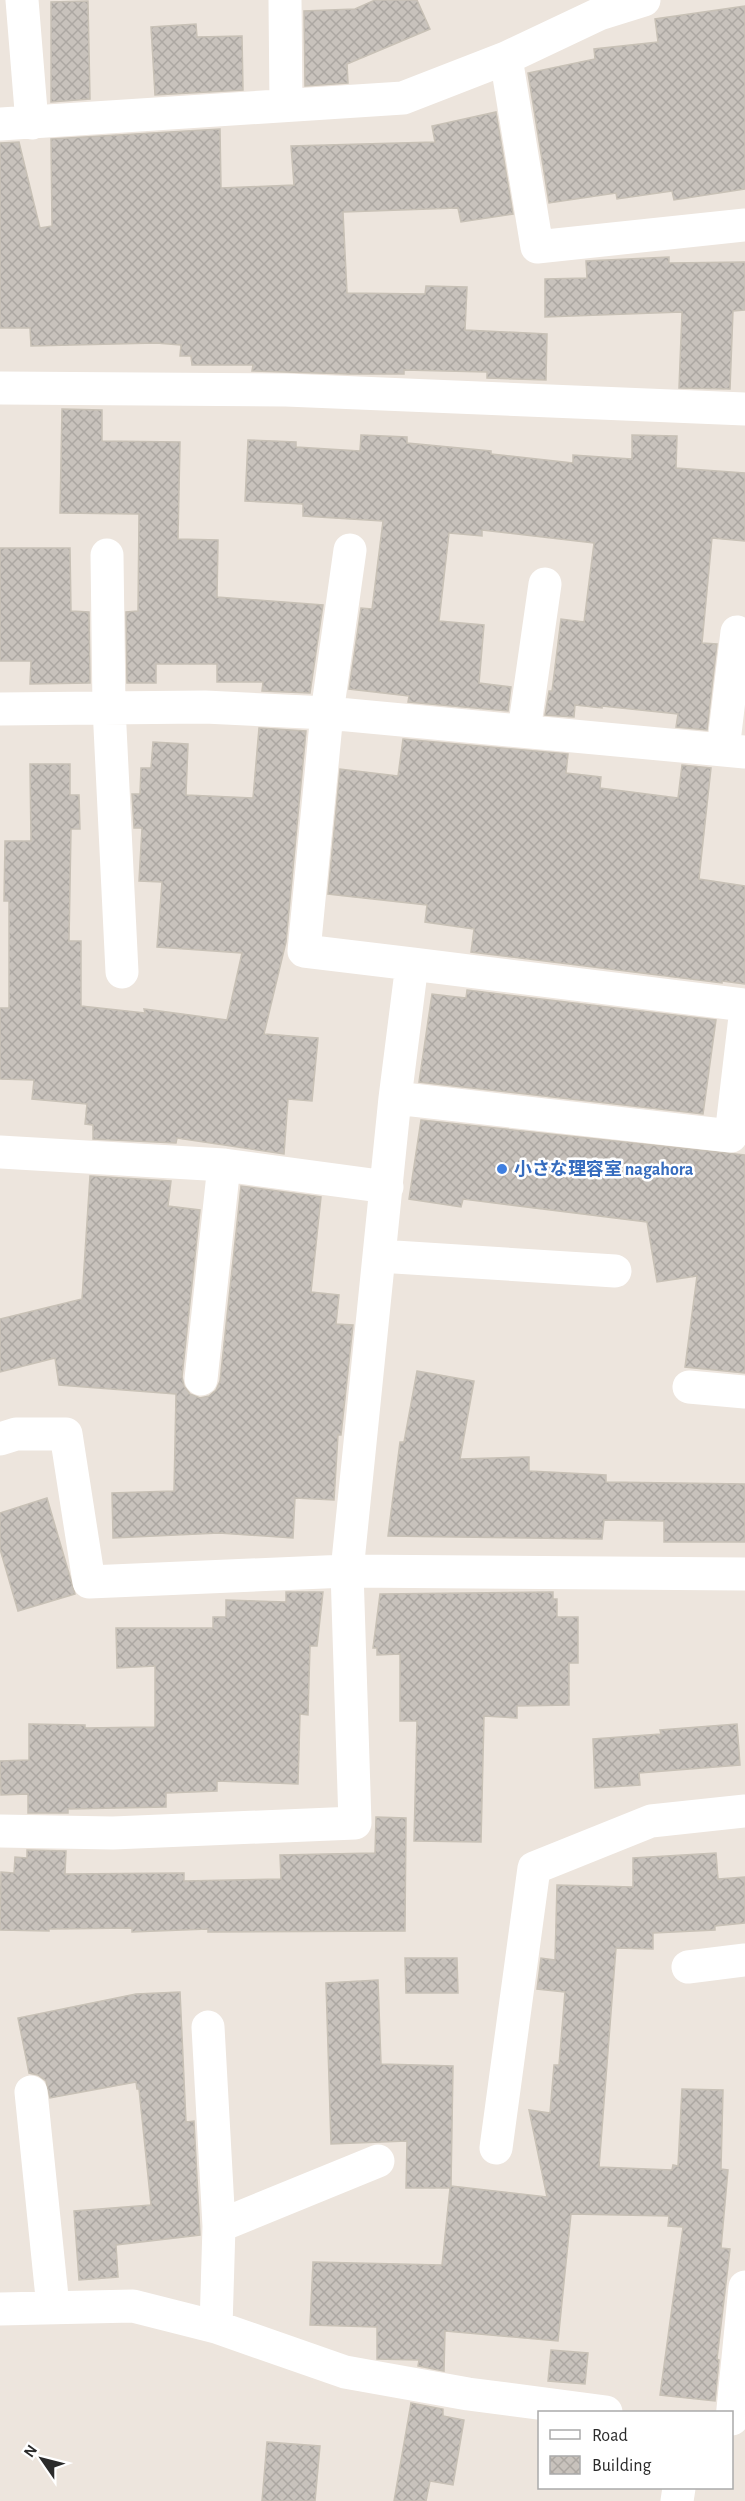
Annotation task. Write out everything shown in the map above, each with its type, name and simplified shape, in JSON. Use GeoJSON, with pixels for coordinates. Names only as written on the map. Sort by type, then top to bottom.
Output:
{"type":"FeatureCollection","features":[{"type":"Feature","properties":{"kind":"street"},"geometry":{"type":"LineString","coordinates":[[22,0],[16,124],[403,98],[506,58],[599,14],[644,0]]}},
{"type":"Feature","properties":{"kind":"street"},"geometry":{"type":"LineString","coordinates":[[285,0],[286,105]]}},
{"type":"Feature","properties":{"kind":"street"},"geometry":{"type":"LineString","coordinates":[[506,58],[537,247],[745,225]]}},
{"type":"Feature","properties":{"kind":"street"},"geometry":{"type":"LineString","coordinates":[[0,388],[286,390],[745,409]]}},
{"type":"Feature","properties":{"kind":"street"},"geometry":{"type":"LineString","coordinates":[[350,550],[327,713],[304,951],[745,1005]]}},
{"type":"Feature","properties":{"kind":"street"},"geometry":{"type":"LineString","coordinates":[[107,555],[109,707],[122,972]]}},
{"type":"Feature","properties":{"kind":"street"},"geometry":{"type":"LineString","coordinates":[[524,731],[545,584]]}},
{"type":"Feature","properties":{"kind":"street"},"geometry":{"type":"LineString","coordinates":[[0,710],[205,707],[327,713],[734,751],[737,632]]}},
{"type":"Feature","properties":{"kind":"street"},"geometry":{"type":"LineString","coordinates":[[0,1830],[113,1833],[355,1823],[347,1571],[395,1098],[412,964]]}},
{"type":"Feature","properties":{"kind":"street"},"geometry":{"type":"LineString","coordinates":[[395,1098],[731,1136],[745,1017]]}},
{"type":"Feature","properties":{"kind":"street"},"geometry":{"type":"LineString","coordinates":[[0,1152],[224,1166],[387,1187]]}},
{"type":"Feature","properties":{"kind":"street"},"geometry":{"type":"LineString","coordinates":[[201,1379],[224,1166]]}},
{"type":"Feature","properties":{"kind":"street"},"geometry":{"type":"LineString","coordinates":[[379,1256],[615,1271]]}},
{"type":"Feature","properties":{"kind":"street"},"geometry":{"type":"LineString","coordinates":[[689,1387],[745,1392]]}},
{"type":"Feature","properties":{"kind":"street"},"geometry":{"type":"LineString","coordinates":[[0,1439],[16,1434],[66,1434],[89,1582],[347,1571],[745,1574]]}},
{"type":"Feature","properties":{"kind":"street"},"geometry":{"type":"LineString","coordinates":[[496,2148],[534,1868],[651,1821],[745,1811]]}},
{"type":"Feature","properties":{"kind":"street"},"geometry":{"type":"LineString","coordinates":[[688,1967],[745,1960]]}},
{"type":"Feature","properties":{"kind":"street"},"geometry":{"type":"LineString","coordinates":[[208,2027],[219,2226],[216,2327]]}},
{"type":"Feature","properties":{"kind":"street"},"geometry":{"type":"LineString","coordinates":[[31,2092],[53,2307]]}},
{"type":"Feature","properties":{"kind":"street"},"geometry":{"type":"LineString","coordinates":[[219,2226],[378,2161]]}},
{"type":"Feature","properties":{"kind":"street"},"geometry":{"type":"LineString","coordinates":[[733,2411],[745,2287]]}},
{"type":"Feature","properties":{"kind":"street"},"geometry":{"type":"LineString","coordinates":[[0,2309],[133,2306],[216,2327],[345,2373],[468,2394],[598,2411]]}},
{"type":"Feature","properties":{"kind":"building"},"geometry":{"type":"Polygon","coordinates":[[[375,0],[417,0],[430,29],[347,64],[348,83],[305,86],[304,11],[355,9],[375,0]]]}},
{"type":"Feature","properties":{"kind":"building"},"geometry":{"type":"Polygon","coordinates":[[[88,1],[90,99],[51,102],[51,2],[88,1]]]}},
{"type":"Feature","properties":{"kind":"building"},"geometry":{"type":"Polygon","coordinates":[[[745,6],[745,189],[674,200],[672,191],[617,199],[616,193],[549,203],[528,73],[595,59],[594,49],[658,42],[655,19],[745,6]]]}},
{"type":"Feature","properties":{"kind":"building"},"geometry":{"type":"Polygon","coordinates":[[[196,24],[197,37],[242,36],[243,90],[155,95],[151,27],[196,24]]]}},
{"type":"Feature","properties":{"kind":"building"},"geometry":{"type":"Polygon","coordinates":[[[496,112],[513,214],[461,222],[458,208],[343,212],[347,293],[425,294],[426,286],[467,287],[465,330],[547,334],[546,380],[487,378],[487,372],[404,370],[404,374],[350,374],[252,371],[253,365],[192,365],[191,356],[180,356],[181,345],[156,343],[31,346],[30,328],[0,328],[0,143],[19,142],[40,228],[52,226],[51,139],[220,129],[221,188],[294,185],[291,146],[435,142],[432,126],[496,112]]]}},
{"type":"Feature","properties":{"kind":"building"},"geometry":{"type":"Polygon","coordinates":[[[669,257],[669,263],[745,262],[745,310],[733,311],[730,389],[679,388],[682,312],[545,317],[545,279],[587,278],[586,261],[669,257]]]}},
{"type":"Feature","properties":{"kind":"building"},"geometry":{"type":"Polygon","coordinates":[[[62,409],[102,410],[102,441],[180,442],[178,539],[218,540],[217,597],[323,605],[310,693],[262,691],[263,682],[217,682],[217,664],[156,664],[156,683],[127,683],[126,612],[138,611],[139,514],[60,513],[62,409]]]}},
{"type":"Feature","properties":{"kind":"building"},"geometry":{"type":"Polygon","coordinates":[[[361,435],[407,437],[407,443],[491,451],[491,454],[573,463],[573,455],[632,459],[632,435],[677,436],[676,468],[745,473],[745,541],[712,538],[702,643],[717,644],[707,730],[676,727],[678,714],[602,706],[602,708],[575,705],[574,717],[545,715],[549,691],[552,691],[561,619],[584,622],[594,543],[482,530],[482,536],[449,533],[439,621],[484,625],[479,683],[511,687],[508,711],[408,702],[409,696],[349,689],[361,608],[372,609],[383,521],[303,516],[303,504],[245,501],[248,440],[296,442],[296,447],[360,451],[361,435]]]}},
{"type":"Feature","properties":{"kind":"building"},"geometry":{"type":"Polygon","coordinates":[[[0,548],[70,548],[71,611],[89,612],[90,683],[30,684],[31,661],[0,661],[0,548]]]}},
{"type":"Feature","properties":{"kind":"building"},"geometry":{"type":"Polygon","coordinates":[[[259,728],[306,731],[286,942],[264,1034],[318,1038],[312,1101],[288,1099],[284,1154],[177,1138],[176,1143],[93,1139],[93,1125],[85,1124],[87,1104],[32,1099],[34,1080],[0,1079],[0,1008],[9,1008],[9,901],[4,901],[5,841],[31,841],[30,764],[70,764],[70,795],[79,795],[80,829],[71,829],[69,941],[81,941],[81,1006],[145,1013],[144,1009],[227,1020],[242,953],[157,947],[162,882],[139,881],[142,828],[134,828],[132,794],[140,794],[141,768],[151,768],[153,742],[188,744],[186,795],[253,798],[259,728]]]}},
{"type":"Feature","properties":{"kind":"building"},"geometry":{"type":"Polygon","coordinates":[[[403,739],[568,754],[566,773],[601,777],[600,788],[678,798],[682,765],[711,768],[699,879],[745,886],[745,984],[471,952],[474,929],[425,922],[427,905],[328,894],[340,769],[398,776],[403,739]]]}},
{"type":"Feature","properties":{"kind":"building"},"geometry":{"type":"Polygon","coordinates":[[[467,990],[716,1020],[703,1114],[419,1082],[432,994],[466,998],[467,990]]]}},
{"type":"Feature","properties":{"kind":"building"},"geometry":{"type":"Polygon","coordinates":[[[421,1120],[745,1155],[745,1373],[685,1367],[697,1276],[657,1282],[647,1222],[463,1199],[461,1207],[409,1199],[421,1120]]]}},
{"type":"Feature","properties":{"kind":"building"},"geometry":{"type":"Polygon","coordinates":[[[90,1176],[171,1181],[168,1206],[200,1210],[182,1377],[184,1386],[190,1394],[200,1398],[209,1396],[216,1390],[220,1381],[241,1186],[321,1197],[311,1292],[339,1295],[336,1324],[353,1325],[341,1435],[338,1435],[334,1500],[295,1498],[293,1538],[219,1533],[113,1538],[112,1493],[174,1491],[176,1394],[59,1385],[55,1358],[0,1372],[0,1319],[82,1299],[90,1176]]]}},
{"type":"Feature","properties":{"kind":"building"},"geometry":{"type":"Polygon","coordinates":[[[417,1371],[474,1381],[460,1459],[529,1457],[529,1471],[606,1475],[606,1482],[745,1484],[745,1542],[664,1542],[664,1521],[604,1520],[602,1539],[388,1536],[400,1442],[404,1442],[417,1371]]]}},
{"type":"Feature","properties":{"kind":"building"},"geometry":{"type":"Polygon","coordinates":[[[47,1498],[75,1594],[18,1611],[0,1549],[0,1513],[47,1498]]]}},
{"type":"Feature","properties":{"kind":"building"},"geometry":{"type":"Polygon","coordinates":[[[286,1592],[323,1592],[317,1646],[310,1646],[308,1715],[300,1714],[298,1784],[217,1781],[217,1791],[166,1793],[166,1807],[68,1809],[68,1813],[28,1813],[28,1794],[1,1795],[0,1761],[29,1760],[29,1724],[85,1725],[85,1728],[155,1727],[155,1666],[117,1668],[116,1628],[213,1628],[213,1617],[226,1617],[226,1600],[286,1602],[286,1592]]]}},
{"type":"Feature","properties":{"kind":"building"},"geometry":{"type":"Polygon","coordinates":[[[553,1592],[553,1599],[557,1599],[557,1617],[578,1617],[578,1663],[569,1663],[569,1705],[517,1706],[517,1718],[484,1716],[481,1842],[414,1841],[417,1721],[400,1721],[400,1654],[377,1655],[377,1648],[373,1648],[380,1594],[553,1592]]]}},
{"type":"Feature","properties":{"kind":"building"},"geometry":{"type":"Polygon","coordinates":[[[737,1724],[740,1765],[639,1773],[640,1785],[595,1788],[593,1739],[661,1734],[660,1730],[737,1724]]]}},
{"type":"Feature","properties":{"kind":"building"},"geometry":{"type":"Polygon","coordinates":[[[376,1817],[406,1818],[405,1931],[208,1932],[208,1929],[132,1932],[132,1928],[0,1930],[1,1872],[14,1873],[15,1857],[27,1858],[27,1850],[66,1851],[65,1874],[184,1873],[184,1881],[281,1879],[280,1855],[375,1853],[376,1817]]]}},
{"type":"Feature","properties":{"kind":"building"},"geometry":{"type":"Polygon","coordinates":[[[716,1853],[718,1879],[745,1877],[745,1923],[715,1926],[715,1930],[653,1933],[653,1949],[616,1948],[599,2167],[672,2170],[673,2165],[678,2166],[682,2089],[723,2090],[721,2169],[728,2170],[721,2248],[730,2249],[717,2359],[719,2360],[715,2401],[660,2395],[683,2227],[668,2226],[669,2216],[571,2214],[558,2341],[445,2331],[444,2371],[418,2366],[419,2360],[377,2359],[377,2327],[310,2325],[313,2262],[442,2265],[450,2188],[406,2188],[407,2141],[331,2144],[326,1983],[378,1980],[381,2064],[453,2066],[451,2186],[547,2197],[529,2110],[550,2113],[554,2065],[559,2065],[565,1992],[537,1989],[541,1958],[555,1960],[557,1885],[633,1887],[633,1858],[716,1853]]]}},
{"type":"Feature","properties":{"kind":"building"},"geometry":{"type":"Polygon","coordinates":[[[405,1958],[457,1958],[458,1993],[406,1993],[405,1958]]]}},
{"type":"Feature","properties":{"kind":"building"},"geometry":{"type":"Polygon","coordinates":[[[180,1992],[186,2122],[194,2121],[200,2235],[116,2245],[118,2277],[79,2280],[74,2211],[151,2205],[139,2089],[137,2089],[136,2082],[50,2098],[46,2081],[38,2075],[29,2073],[18,2018],[136,1994],[180,1992]]]}},
{"type":"Feature","properties":{"kind":"building"},"geometry":{"type":"Polygon","coordinates":[[[551,2350],[588,2353],[585,2384],[548,2381],[551,2350]]]}},
{"type":"Feature","properties":{"kind":"building"},"geometry":{"type":"Polygon","coordinates":[[[411,2403],[443,2409],[443,2416],[464,2420],[453,2485],[430,2481],[426,2501],[394,2501],[411,2403]]]}},
{"type":"Feature","properties":{"kind":"building"},"geometry":{"type":"Polygon","coordinates":[[[267,2442],[320,2446],[315,2501],[262,2501],[267,2442]]]}},
{"type":"Feature","properties":{"kind":"place","name":"小さな理容室 nagahora"},"geometry":{"type":"Point","coordinates":[502,1169]}}]}
